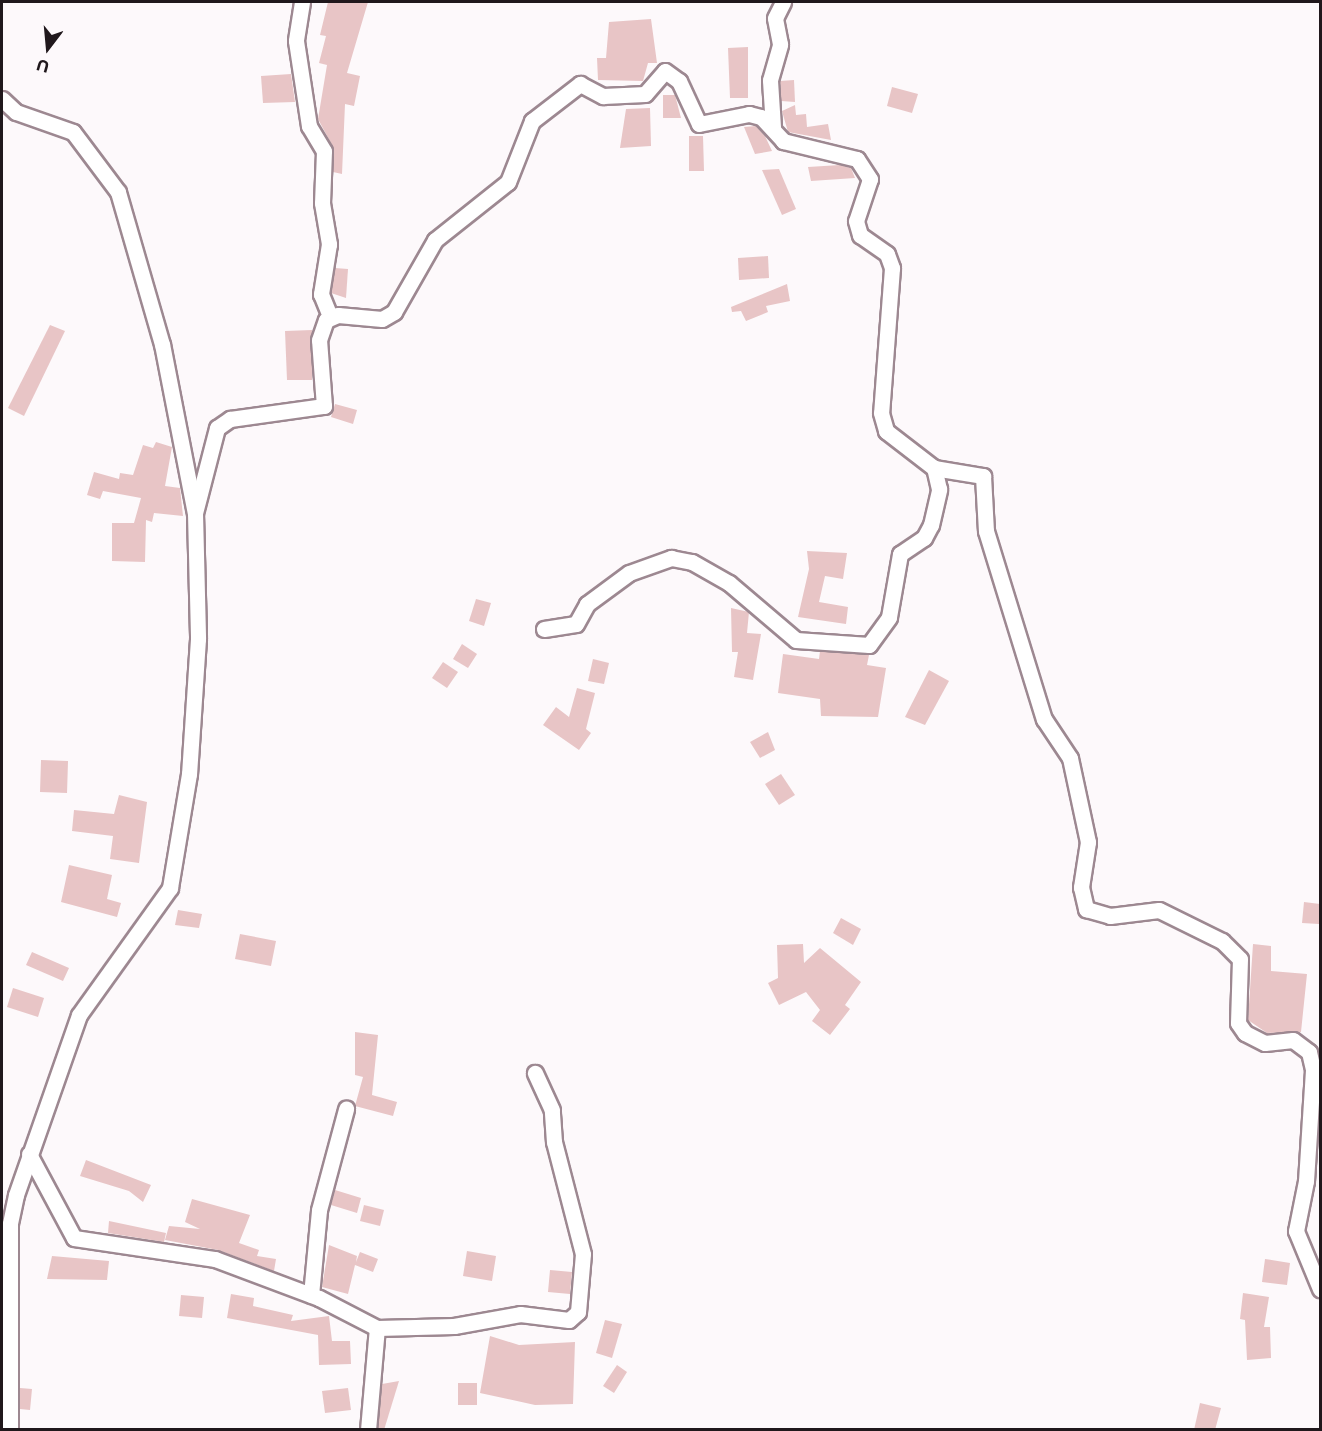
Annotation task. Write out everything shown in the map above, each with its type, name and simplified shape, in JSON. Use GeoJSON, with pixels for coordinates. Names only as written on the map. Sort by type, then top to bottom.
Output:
{"type":"FeatureCollection","features":[{"type":"Feature","properties":{"kind":"street"},"geometry":{"type":"LineString","coordinates":[[195,513],[213,435],[222,422],[324,406],[319,340],[330,316],[321,294],[329,244],[322,203],[324,151],[309,126],[296,40],[302,2]]}},
{"type":"Feature","properties":{"kind":"street"},"geometry":{"type":"LineString","coordinates":[[773,127],[770,80],[780,44],[775,18],[783,2]]}},
{"type":"Feature","properties":{"kind":"street"},"geometry":{"type":"LineString","coordinates":[[330,316],[382,319],[394,312],[435,240],[508,182],[532,122],[580,84],[603,96],[645,94],[665,71],[679,81],[693,122],[749,114],[773,127],[783,141],[836,151],[867,168],[870,179],[856,221],[860,235],[887,254],[892,268],[881,413],[886,431],[934,468],[983,476],[986,531],[1044,719],[1070,758],[1088,842],[1081,887],[1086,909],[1110,916],[1159,910],[1222,941],[1240,959],[1238,1023],[1245,1033],[1265,1043],[1293,1040],[1309,1052],[1313,1070],[1307,1159],[1296,1232],[1320,1289]]}},
{"type":"Feature","properties":{"kind":"street"},"geometry":{"type":"LineString","coordinates":[[2,99],[16,112],[73,132],[118,192],[162,345],[195,513],[198,639],[176,865],[170,888],[79,1015],[29,1154],[10,1224],[10,1430]]}},
{"type":"Feature","properties":{"kind":"street"},"geometry":{"type":"LineString","coordinates":[[544,629],[576,624],[587,604],[629,573],[671,558],[692,562],[729,583],[796,640],[869,645],[888,617],[900,554],[924,538],[931,525],[939,489],[934,468]]}},
{"type":"Feature","properties":{"kind":"street"},"geometry":{"type":"LineString","coordinates":[[29,1154],[74,1238],[215,1259],[311,1295],[377,1328],[454,1326],[520,1314],[569,1320],[578,1312],[583,1254],[554,1142],[552,1110],[535,1073]]}},
{"type":"Feature","properties":{"kind":"street"},"geometry":{"type":"LineString","coordinates":[[311,1295],[319,1210],[346,1109]]}},
{"type":"Feature","properties":{"kind":"street"},"geometry":{"type":"LineString","coordinates":[[368,1430],[377,1328]]}},
{"type":"Feature","properties":{"kind":"building"},"geometry":{"type":"Polygon","coordinates":[[[328,2],[368,2],[347,73],[360,76],[354,106],[345,104],[342,174],[333,172],[333,147],[318,119],[327,65],[319,63],[326,36],[320,35],[328,2]]]}},
{"type":"Feature","properties":{"kind":"building"},"geometry":{"type":"Polygon","coordinates":[[[651,19],[657,63],[648,63],[643,81],[598,80],[597,58],[606,58],[609,22],[651,19]]]}},
{"type":"Feature","properties":{"kind":"building"},"geometry":{"type":"Polygon","coordinates":[[[748,47],[748,98],[730,98],[728,48],[748,47]]]}},
{"type":"Feature","properties":{"kind":"building"},"geometry":{"type":"Polygon","coordinates":[[[291,74],[295,102],[263,103],[261,76],[291,74]]]}},
{"type":"Feature","properties":{"kind":"building"},"geometry":{"type":"Polygon","coordinates":[[[794,80],[795,102],[781,101],[780,81],[794,80]]]}},
{"type":"Feature","properties":{"kind":"building"},"geometry":{"type":"Polygon","coordinates":[[[892,87],[918,94],[912,113],[887,106],[892,87]]]}},
{"type":"Feature","properties":{"kind":"building"},"geometry":{"type":"Polygon","coordinates":[[[663,95],[675,95],[681,118],[663,118],[663,95]]]}},
{"type":"Feature","properties":{"kind":"building"},"geometry":{"type":"Polygon","coordinates":[[[795,105],[796,115],[806,114],[807,127],[828,124],[831,140],[788,132],[782,111],[795,105]]]}},
{"type":"Feature","properties":{"kind":"building"},"geometry":{"type":"Polygon","coordinates":[[[650,108],[651,146],[620,148],[626,109],[650,108]]]}},
{"type":"Feature","properties":{"kind":"building"},"geometry":{"type":"Polygon","coordinates":[[[756,126],[765,136],[772,151],[755,154],[744,127],[756,126]]]}},
{"type":"Feature","properties":{"kind":"building"},"geometry":{"type":"Polygon","coordinates":[[[689,136],[703,136],[704,171],[689,171],[689,136]]]}},
{"type":"Feature","properties":{"kind":"building"},"geometry":{"type":"Polygon","coordinates":[[[840,165],[851,168],[855,178],[811,181],[808,167],[840,165]]]}},
{"type":"Feature","properties":{"kind":"building"},"geometry":{"type":"Polygon","coordinates":[[[779,169],[796,209],[782,215],[762,170],[779,169]]]}},
{"type":"Feature","properties":{"kind":"building"},"geometry":{"type":"Polygon","coordinates":[[[768,256],[769,278],[739,280],[738,258],[768,256]]]}},
{"type":"Feature","properties":{"kind":"building"},"geometry":{"type":"Polygon","coordinates":[[[335,268],[348,269],[346,298],[331,293],[335,268]]]}},
{"type":"Feature","properties":{"kind":"building"},"geometry":{"type":"Polygon","coordinates":[[[787,284],[790,301],[766,306],[768,312],[746,321],[741,311],[732,312],[731,307],[787,284]]]}},
{"type":"Feature","properties":{"kind":"building"},"geometry":{"type":"Polygon","coordinates":[[[50,325],[65,331],[24,416],[8,408],[50,325]]]}},
{"type":"Feature","properties":{"kind":"building"},"geometry":{"type":"Polygon","coordinates":[[[312,330],[312,380],[287,380],[285,331],[312,330]]]}},
{"type":"Feature","properties":{"kind":"building"},"geometry":{"type":"Polygon","coordinates":[[[335,404],[357,410],[353,424],[331,417],[335,404]]]}},
{"type":"Feature","properties":{"kind":"building"},"geometry":{"type":"Polygon","coordinates":[[[156,442],[172,447],[165,486],[180,488],[183,516],[154,513],[152,522],[146,520],[145,562],[112,561],[112,523],[134,523],[141,498],[103,491],[100,499],[87,495],[94,472],[119,479],[120,473],[133,475],[143,445],[153,448],[156,442]]]}},
{"type":"Feature","properties":{"kind":"building"},"geometry":{"type":"Polygon","coordinates":[[[807,551],[847,553],[843,579],[825,576],[819,602],[848,607],[846,624],[798,617],[809,569],[807,551]]]}},
{"type":"Feature","properties":{"kind":"building"},"geometry":{"type":"Polygon","coordinates":[[[476,599],[491,603],[484,626],[469,621],[476,599]]]}},
{"type":"Feature","properties":{"kind":"building"},"geometry":{"type":"Polygon","coordinates":[[[731,608],[749,612],[747,633],[761,634],[753,680],[734,677],[738,652],[732,652],[731,608]]]}},
{"type":"Feature","properties":{"kind":"building"},"geometry":{"type":"Polygon","coordinates":[[[462,644],[477,654],[468,668],[453,659],[462,644]]]}},
{"type":"Feature","properties":{"kind":"building"},"geometry":{"type":"Polygon","coordinates":[[[820,651],[869,655],[867,665],[886,668],[878,717],[821,716],[820,699],[778,693],[783,654],[819,659],[820,651]]]}},
{"type":"Feature","properties":{"kind":"building"},"geometry":{"type":"Polygon","coordinates":[[[593,659],[609,663],[604,684],[588,681],[593,659]]]}},
{"type":"Feature","properties":{"kind":"building"},"geometry":{"type":"Polygon","coordinates":[[[443,662],[458,672],[447,688],[432,678],[443,662]]]}},
{"type":"Feature","properties":{"kind":"building"},"geometry":{"type":"Polygon","coordinates":[[[929,670],[949,681],[925,725],[905,717],[929,670]]]}},
{"type":"Feature","properties":{"kind":"building"},"geometry":{"type":"Polygon","coordinates":[[[577,688],[595,693],[586,729],[591,733],[579,750],[543,725],[556,707],[569,717],[577,688]]]}},
{"type":"Feature","properties":{"kind":"building"},"geometry":{"type":"Polygon","coordinates":[[[768,732],[775,750],[760,758],[750,742],[768,732]]]}},
{"type":"Feature","properties":{"kind":"building"},"geometry":{"type":"Polygon","coordinates":[[[41,760],[68,761],[67,793],[40,792],[41,760]]]}},
{"type":"Feature","properties":{"kind":"building"},"geometry":{"type":"Polygon","coordinates":[[[781,774],[795,795],[779,805],[765,784],[781,774]]]}},
{"type":"Feature","properties":{"kind":"building"},"geometry":{"type":"Polygon","coordinates":[[[119,795],[147,802],[139,863],[110,859],[113,836],[72,831],[74,810],[114,814],[119,795]]]}},
{"type":"Feature","properties":{"kind":"building"},"geometry":{"type":"Polygon","coordinates":[[[69,865],[112,875],[107,899],[121,903],[117,917],[61,902],[69,865]]]}},
{"type":"Feature","properties":{"kind":"building"},"geometry":{"type":"Polygon","coordinates":[[[1304,902],[1320,904],[1319,924],[1302,923],[1304,902]]]}},
{"type":"Feature","properties":{"kind":"building"},"geometry":{"type":"Polygon","coordinates":[[[178,910],[202,914],[199,928],[175,925],[178,910]]]}},
{"type":"Feature","properties":{"kind":"building"},"geometry":{"type":"Polygon","coordinates":[[[841,918],[861,929],[853,945],[833,933],[841,918]]]}},
{"type":"Feature","properties":{"kind":"building"},"geometry":{"type":"Polygon","coordinates":[[[240,934],[276,941],[271,966],[235,959],[240,934]]]}},
{"type":"Feature","properties":{"kind":"building"},"geometry":{"type":"Polygon","coordinates":[[[803,944],[804,963],[820,948],[861,982],[845,1005],[850,1009],[830,1035],[812,1021],[820,1010],[806,992],[779,1005],[768,983],[778,978],[777,945],[803,944]]]}},
{"type":"Feature","properties":{"kind":"building"},"geometry":{"type":"Polygon","coordinates":[[[1253,944],[1271,946],[1271,971],[1307,974],[1301,1032],[1267,1033],[1248,1020],[1253,944]]]}},
{"type":"Feature","properties":{"kind":"building"},"geometry":{"type":"Polygon","coordinates":[[[32,952],[69,968],[63,981],[26,965],[32,952]]]}},
{"type":"Feature","properties":{"kind":"building"},"geometry":{"type":"Polygon","coordinates":[[[13,988],[44,998],[38,1017],[7,1007],[13,988]]]}},
{"type":"Feature","properties":{"kind":"building"},"geometry":{"type":"Polygon","coordinates":[[[355,1032],[378,1035],[372,1095],[397,1102],[393,1116],[355,1106],[363,1077],[355,1075],[355,1032]]]}},
{"type":"Feature","properties":{"kind":"building"},"geometry":{"type":"Polygon","coordinates":[[[86,1160],[151,1185],[143,1202],[129,1191],[80,1176],[86,1160]]]}},
{"type":"Feature","properties":{"kind":"building"},"geometry":{"type":"Polygon","coordinates":[[[335,1190],[361,1198],[357,1213],[331,1205],[335,1190]]]}},
{"type":"Feature","properties":{"kind":"building"},"geometry":{"type":"Polygon","coordinates":[[[192,1199],[250,1215],[239,1243],[259,1250],[257,1256],[276,1259],[274,1271],[218,1250],[165,1240],[169,1226],[200,1229],[185,1222],[192,1199]]]}},
{"type":"Feature","properties":{"kind":"building"},"geometry":{"type":"Polygon","coordinates":[[[364,1205],[384,1210],[380,1226],[360,1221],[364,1205]]]}},
{"type":"Feature","properties":{"kind":"building"},"geometry":{"type":"Polygon","coordinates":[[[109,1221],[166,1233],[164,1242],[108,1233],[109,1221]]]}},
{"type":"Feature","properties":{"kind":"building"},"geometry":{"type":"Polygon","coordinates":[[[329,1245],[357,1256],[356,1262],[360,1252],[378,1259],[373,1272],[355,1265],[348,1294],[322,1287],[329,1245]]]}},
{"type":"Feature","properties":{"kind":"building"},"geometry":{"type":"Polygon","coordinates":[[[467,1251],[496,1256],[492,1281],[463,1276],[467,1251]]]}},
{"type":"Feature","properties":{"kind":"building"},"geometry":{"type":"Polygon","coordinates":[[[52,1256],[109,1261],[107,1280],[47,1279],[52,1256]]]}},
{"type":"Feature","properties":{"kind":"building"},"geometry":{"type":"Polygon","coordinates":[[[1265,1259],[1290,1263],[1287,1285],[1262,1282],[1265,1259]]]}},
{"type":"Feature","properties":{"kind":"building"},"geometry":{"type":"Polygon","coordinates":[[[550,1270],[572,1272],[570,1294],[548,1292],[550,1270]]]}},
{"type":"Feature","properties":{"kind":"building"},"geometry":{"type":"Polygon","coordinates":[[[1243,1293],[1269,1297],[1264,1327],[1270,1327],[1271,1358],[1247,1360],[1245,1320],[1240,1319],[1243,1293]]]}},
{"type":"Feature","properties":{"kind":"building"},"geometry":{"type":"Polygon","coordinates":[[[231,1294],[254,1298],[253,1306],[293,1315],[291,1321],[329,1316],[332,1341],[350,1341],[351,1364],[319,1365],[318,1335],[227,1318],[231,1294]]]}},
{"type":"Feature","properties":{"kind":"building"},"geometry":{"type":"Polygon","coordinates":[[[181,1295],[204,1297],[202,1318],[179,1316],[181,1295]]]}},
{"type":"Feature","properties":{"kind":"building"},"geometry":{"type":"Polygon","coordinates":[[[605,1320],[622,1324],[612,1358],[596,1353],[605,1320]]]}},
{"type":"Feature","properties":{"kind":"building"},"geometry":{"type":"Polygon","coordinates":[[[490,1336],[519,1345],[575,1342],[573,1404],[535,1405],[480,1393],[490,1336]]]}},
{"type":"Feature","properties":{"kind":"building"},"geometry":{"type":"Polygon","coordinates":[[[617,1365],[627,1372],[614,1393],[603,1386],[617,1365]]]}},
{"type":"Feature","properties":{"kind":"building"},"geometry":{"type":"Polygon","coordinates":[[[399,1381],[384,1430],[378,1430],[382,1384],[399,1381]]]}},
{"type":"Feature","properties":{"kind":"building"},"geometry":{"type":"Polygon","coordinates":[[[458,1383],[477,1383],[477,1405],[458,1405],[458,1383]]]}},
{"type":"Feature","properties":{"kind":"building"},"geometry":{"type":"Polygon","coordinates":[[[20,1388],[32,1389],[30,1410],[20,1409],[20,1388]]]}},
{"type":"Feature","properties":{"kind":"building"},"geometry":{"type":"Polygon","coordinates":[[[348,1388],[351,1410],[325,1413],[322,1391],[348,1388]]]}},
{"type":"Feature","properties":{"kind":"building"},"geometry":{"type":"Polygon","coordinates":[[[1200,1403],[1221,1408],[1215,1430],[1194,1430],[1200,1403]]]}}]}
